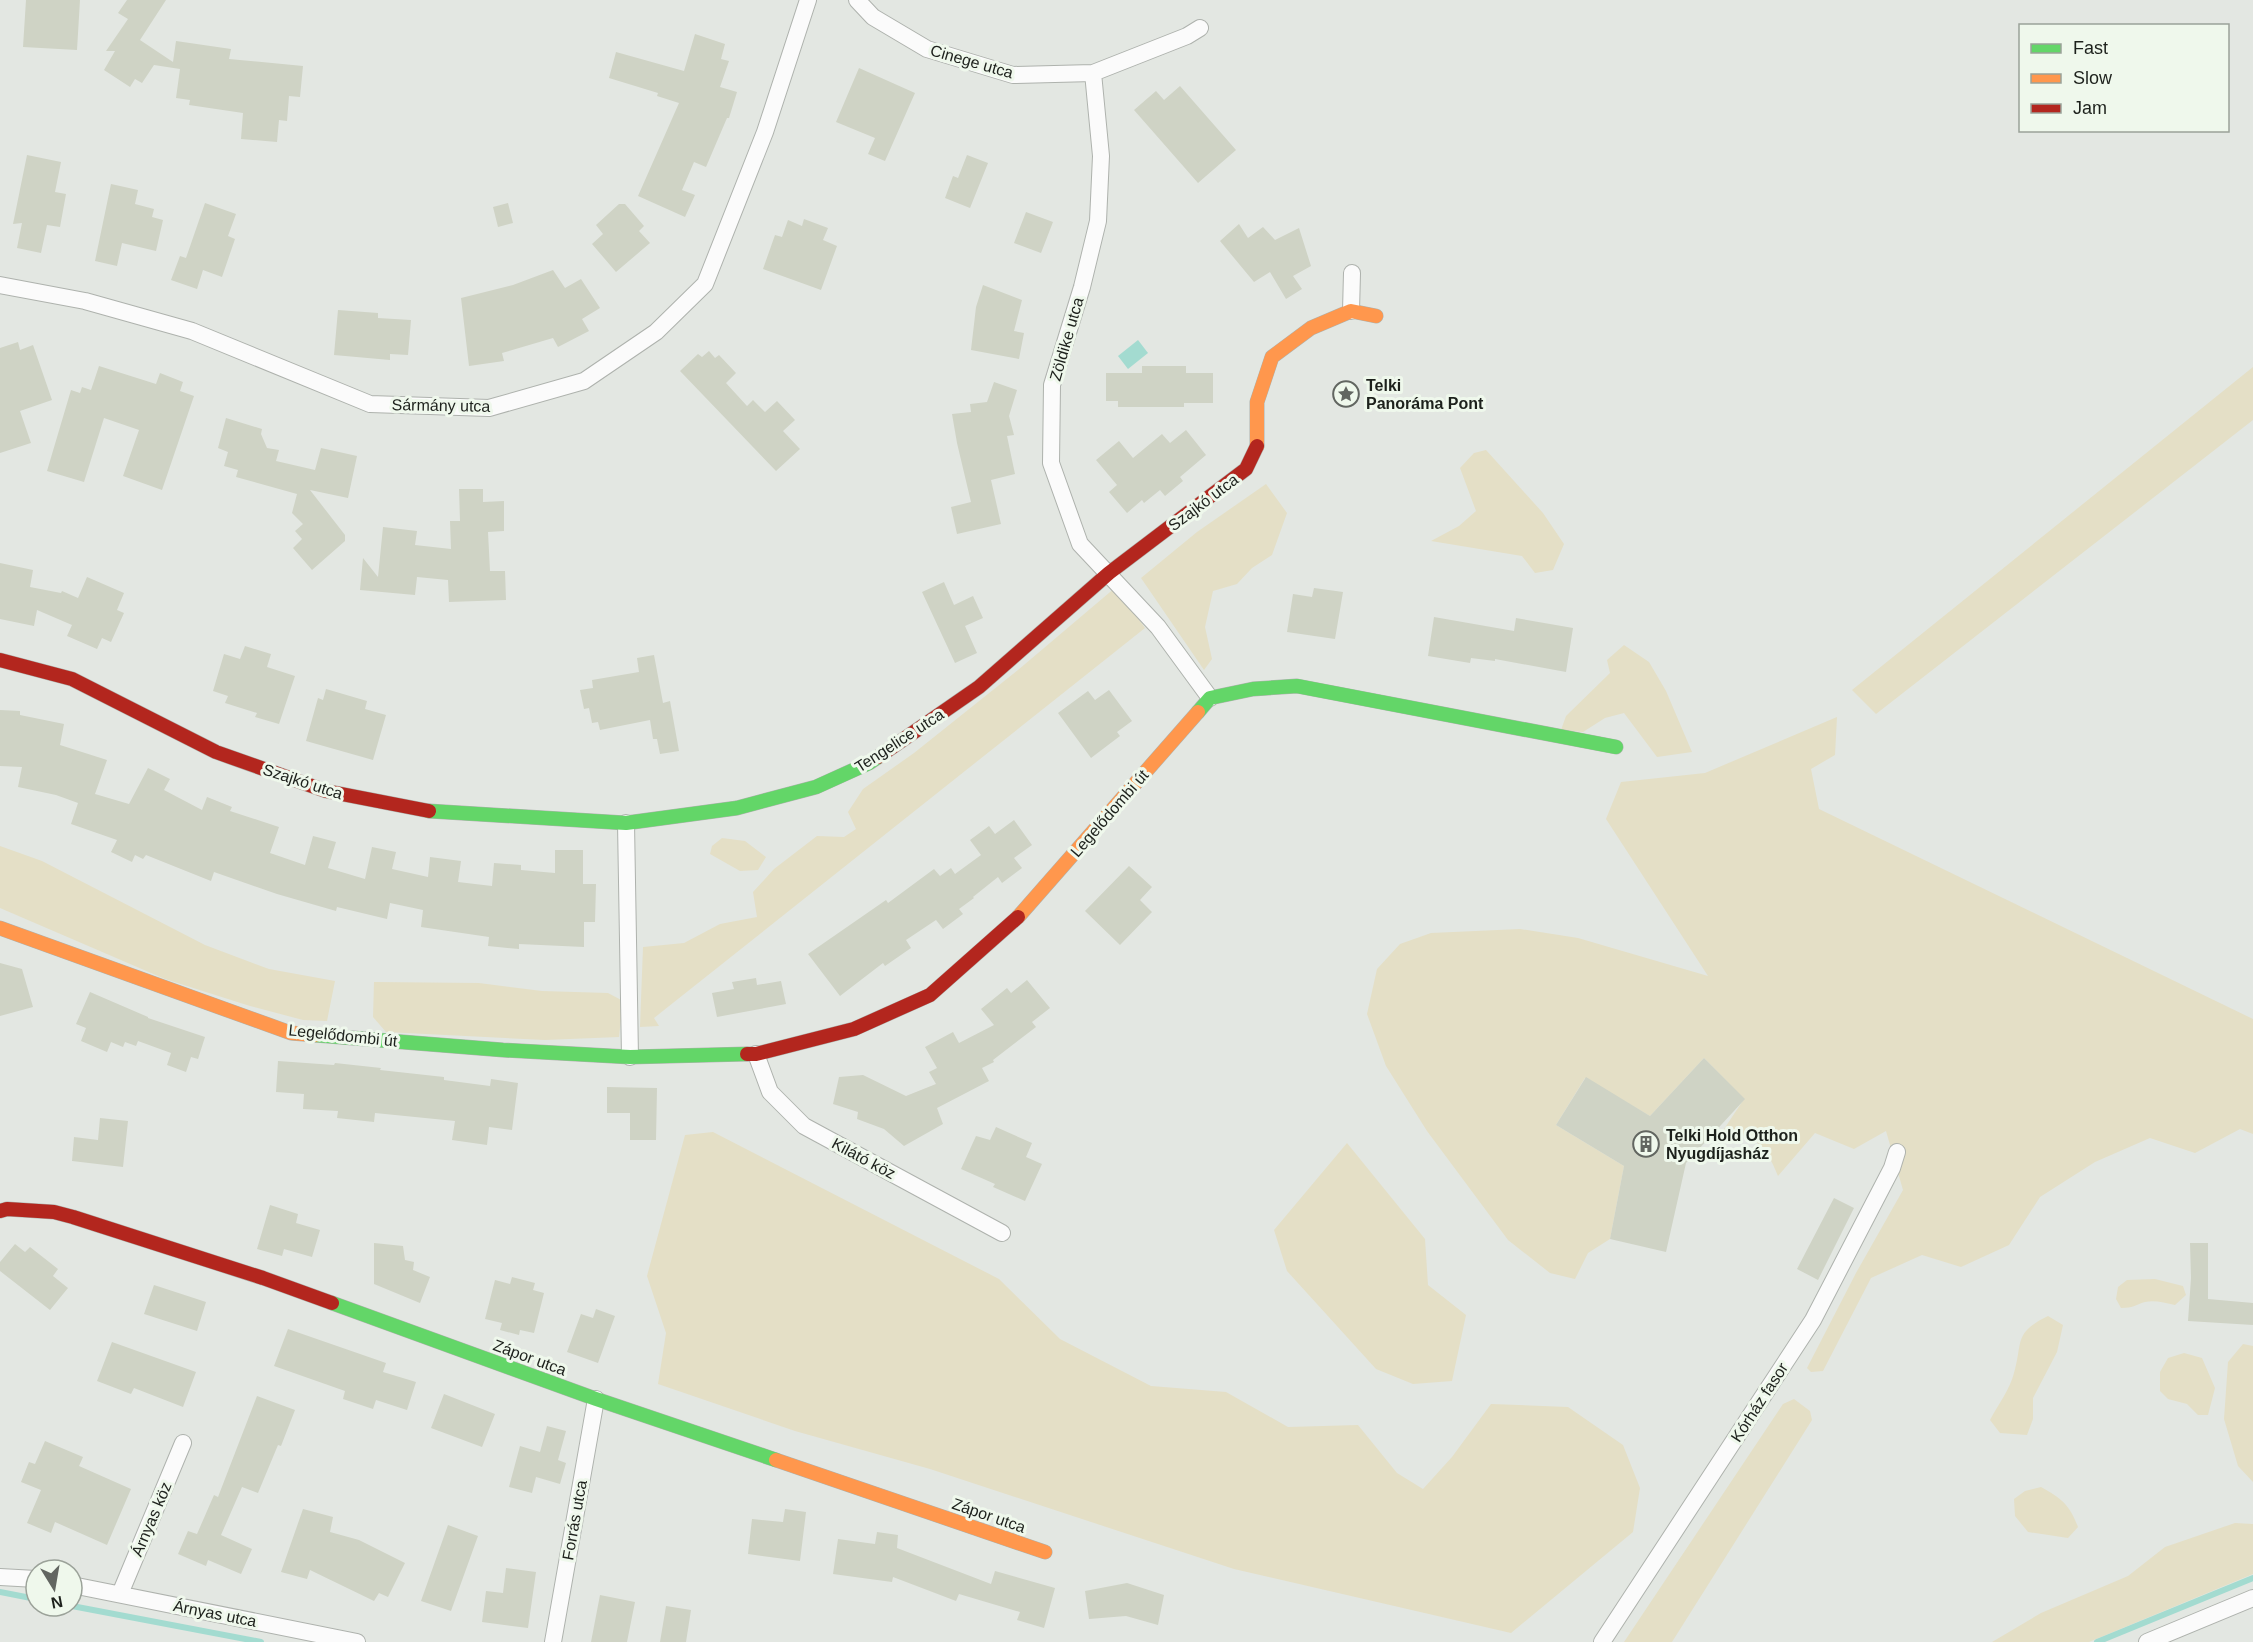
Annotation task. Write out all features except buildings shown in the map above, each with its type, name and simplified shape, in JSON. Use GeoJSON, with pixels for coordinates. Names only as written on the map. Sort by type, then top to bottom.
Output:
{"type":"FeatureCollection","features":[{"type":"Feature","properties":{"kind":"street","name":"Sármány utca"},"geometry":{"type":"LineString","coordinates":[[0,285],[85,301],[192,332],[370,404],[489,408],[584,381],[656,332],[705,284],[765,132],[808,0]]}},
{"type":"Feature","properties":{"kind":"street","name":"Cinege utca"},"geometry":{"type":"LineString","coordinates":[[857,0],[873,17],[927,49],[1013,75],[1093,73],[1187,36],[1200,28]]}},
{"type":"Feature","properties":{"kind":"street","name":"Zöldike utca"},"geometry":{"type":"LineString","coordinates":[[1093,73],[1101,156],[1098,221],[1082,287],[1052,385],[1051,463],[1080,544],[1158,627],[1210,698]]}},
{"type":"Feature","properties":{"kind":"street"},"geometry":{"type":"LineString","coordinates":[[1352,273],[1351,311],[1376,316]]}},
{"type":"Feature","properties":{"kind":"street","name":"Szajkó utca"},"geometry":{"type":"LineString","coordinates":[[1109,573],[1246,469],[1257,445],[1257,402],[1272,357],[1311,328],[1351,311]]}},
{"type":"Feature","properties":{"kind":"street","name":"Tengelice utca"},"geometry":{"type":"LineString","coordinates":[[626,823],[737,808],[816,787],[869,763],[979,687],[1109,573]]}},
{"type":"Feature","properties":{"kind":"street","name":"Szajkó utca"},"geometry":{"type":"LineString","coordinates":[[0,660],[72,679],[216,752],[326,791],[436,812],[626,823]]}},
{"type":"Feature","properties":{"kind":"street"},"geometry":{"type":"LineString","coordinates":[[1210,698],[1252,689],[1297,686],[1616,747]]}},
{"type":"Feature","properties":{"kind":"street","name":"Legelődombi út"},"geometry":{"type":"LineString","coordinates":[[0,928],[291,1033],[503,1050],[630,1057],[756,1054],[854,1029],[930,995],[1021,915],[1210,698]]}},
{"type":"Feature","properties":{"kind":"street"},"geometry":{"type":"LineString","coordinates":[[626,823],[630,1057]]}},
{"type":"Feature","properties":{"kind":"street","name":"Kilátó köz"},"geometry":{"type":"LineString","coordinates":[[756,1054],[770,1092],[804,1126],[1002,1233]]}},
{"type":"Feature","properties":{"kind":"street","name":"Kórház fasor"},"geometry":{"type":"LineString","coordinates":[[1602,1642],[1813,1320],[1892,1167],[1897,1152]]}},
{"type":"Feature","properties":{"kind":"street","name":"Zápor utca"},"geometry":{"type":"LineString","coordinates":[[0,1211],[7,1209],[54,1212],[262,1278],[596,1399],[1046,1551]]}},
{"type":"Feature","properties":{"kind":"street","name":"Forrás utca"},"geometry":{"type":"LineString","coordinates":[[553,1642],[596,1399]]}},
{"type":"Feature","properties":{"kind":"street","name":"Árnyas köz"},"geometry":{"type":"LineString","coordinates":[[120,1594],[183,1443]]}},
{"type":"Feature","properties":{"kind":"street"},"geometry":{"type":"LineString","coordinates":[[0,1577],[24,1578]]}},
{"type":"Feature","properties":{"kind":"street","name":"Árnyas utca"},"geometry":{"type":"LineString","coordinates":[[84,1587],[357,1642]]}},
{"type":"Feature","properties":{"kind":"street"},"geometry":{"type":"LineString","coordinates":[[2147,1642],[2253,1598]]}},
{"type":"Feature","properties":{"kind":"shaded area"},"geometry":{"type":"Polygon","coordinates":[[[2253,367],[2253,420],[1876,714],[1852,690],[2253,367]]]}},
{"type":"Feature","properties":{"kind":"shaded area"},"geometry":{"type":"Polygon","coordinates":[[[1486,450],[1543,513],[1564,544],[1553,570],[1535,573],[1522,556],[1431,541],[1459,526],[1476,511],[1460,468],[1474,453],[1486,450]]]}},
{"type":"Feature","properties":{"kind":"shaded area"},"geometry":{"type":"Polygon","coordinates":[[[1266,484],[1287,513],[1272,555],[1252,568],[1237,584],[1213,591],[1205,627],[1212,659],[1204,670],[1141,578],[1197,532],[1266,484]]]}},
{"type":"Feature","properties":{"kind":"shaded area"},"geometry":{"type":"Polygon","coordinates":[[[1116,587],[1145,628],[654,1018],[659,1026],[640,1027],[643,947],[684,943],[720,924],[757,917],[753,892],[774,869],[817,836],[844,837],[856,829],[848,812],[863,789],[914,753],[1018,670],[1116,587]]]}},
{"type":"Feature","properties":{"kind":"shaded area"},"geometry":{"type":"Polygon","coordinates":[[[1624,645],[1649,662],[1666,691],[1692,752],[1657,757],[1624,713],[1605,718],[1583,732],[1561,730],[1566,716],[1610,673],[1607,660],[1624,645]]]}},
{"type":"Feature","properties":{"kind":"shaded area"},"geometry":{"type":"Polygon","coordinates":[[[1837,717],[1835,755],[1811,769],[1819,809],[2253,1019],[2253,1134],[2240,1129],[2195,1153],[2150,1138],[2095,1162],[2040,1197],[2009,1245],[1961,1267],[1922,1255],[1871,1278],[1823,1371],[1811,1372],[1807,1368],[1856,1273],[1903,1190],[1886,1131],[1854,1149],[1815,1133],[1778,1176],[1769,1156],[1752,1139],[1722,1132],[1744,1099],[1704,1058],[1650,1116],[1585,1078],[1556,1125],[1624,1166],[1610,1239],[1588,1253],[1575,1279],[1550,1273],[1508,1240],[1427,1131],[1386,1066],[1367,1014],[1377,969],[1400,944],[1431,933],[1520,929],[1578,938],[1708,976],[1606,819],[1621,782],[1705,773],[1837,717]]]}},
{"type":"Feature","properties":{"kind":"shaded area"},"geometry":{"type":"Polygon","coordinates":[[[722,838],[745,841],[766,857],[758,870],[740,871],[710,854],[712,846],[722,838]]]}},
{"type":"Feature","properties":{"kind":"shaded area"},"geometry":{"type":"Polygon","coordinates":[[[0,846],[42,861],[205,945],[269,969],[335,981],[327,1021],[303,1020],[165,979],[0,908],[0,846]]]}},
{"type":"Feature","properties":{"kind":"shaded area"},"geometry":{"type":"Polygon","coordinates":[[[374,982],[479,983],[542,991],[608,993],[623,1001],[619,1037],[545,1040],[386,1032],[373,1017],[374,982]]]}},
{"type":"Feature","properties":{"kind":"shaded area"},"geometry":{"type":"Polygon","coordinates":[[[713,1132],[999,1279],[1060,1339],[1151,1386],[1226,1392],[1288,1427],[1358,1425],[1397,1473],[1423,1489],[1452,1457],[1491,1404],[1568,1407],[1623,1445],[1640,1488],[1633,1532],[1511,1633],[1234,1569],[930,1469],[795,1431],[658,1384],[666,1333],[647,1276],[685,1135],[713,1132]]]}},
{"type":"Feature","properties":{"kind":"shaded area"},"geometry":{"type":"Polygon","coordinates":[[[1347,1143],[1425,1239],[1428,1285],[1466,1315],[1452,1381],[1413,1384],[1376,1369],[1287,1271],[1274,1230],[1347,1143]]]}},
{"type":"Feature","properties":{"kind":"shaded area"},"geometry":{"type":"Polygon","coordinates":[[[2155,1279],[2183,1286],[2186,1295],[2175,1305],[2149,1301],[2121,1308],[2116,1299],[2118,1287],[2127,1280],[2155,1279]]]}},
{"type":"Feature","properties":{"kind":"shaded area"},"geometry":{"type":"Polygon","coordinates":[[[2048,1316],[2063,1325],[2057,1352],[2033,1398],[2033,1419],[2027,1435],[2000,1433],[1990,1420],[2012,1379],[2021,1339],[2029,1328],[2048,1316]]]}},
{"type":"Feature","properties":{"kind":"shaded area"},"geometry":{"type":"Polygon","coordinates":[[[2243,1344],[2253,1346],[2253,1482],[2238,1466],[2224,1419],[2228,1362],[2243,1344]]]}},
{"type":"Feature","properties":{"kind":"shaded area"},"geometry":{"type":"Polygon","coordinates":[[[2184,1353],[2202,1358],[2215,1388],[2208,1415],[2198,1415],[2187,1404],[2168,1399],[2160,1391],[2160,1372],[2168,1358],[2184,1353]]]}},
{"type":"Feature","properties":{"kind":"shaded area"},"geometry":{"type":"Polygon","coordinates":[[[1794,1399],[1810,1411],[1812,1420],[1672,1642],[1624,1642],[1783,1404],[1794,1399]]]}},
{"type":"Feature","properties":{"kind":"shaded area"},"geometry":{"type":"Polygon","coordinates":[[[2041,1487],[2059,1499],[2072,1513],[2078,1527],[2068,1538],[2028,1532],[2015,1516],[2014,1499],[2025,1491],[2041,1487]]]}},
{"type":"Feature","properties":{"kind":"shaded area"},"geometry":{"type":"Polygon","coordinates":[[[2235,1523],[2253,1524],[2253,1574],[2089,1642],[1992,1642],[2041,1613],[2128,1576],[2165,1547],[2235,1523]]]}},
{"type":"Feature","properties":{"kind":"water"},"geometry":{"type":"Polygon","coordinates":[[[1138,340],[1148,353],[1128,369],[1118,356],[1138,340]]]}},
{"type":"Feature","properties":{"kind":"waterway"},"geometry":{"type":"LineString","coordinates":[[2097,1642],[2253,1578]]}},
{"type":"Feature","properties":{"kind":"waterway"},"geometry":{"type":"LineString","coordinates":[[0,1592],[24,1597]]}},
{"type":"Feature","properties":{"kind":"waterway"},"geometry":{"type":"LineString","coordinates":[[84,1608],[261,1642]]}},
{"type":"Feature","properties":{"kind":"traffic: fast"},"geometry":{"type":"LineString","coordinates":[[1198,712],[1210,698],[1253,689],[1297,686],[1616,747]]}},
{"type":"Feature","properties":{"kind":"traffic: fast"},"geometry":{"type":"LineString","coordinates":[[429,811],[626,823],[737,808],[816,787],[878,757]]}},
{"type":"Feature","properties":{"kind":"traffic: fast"},"geometry":{"type":"LineString","coordinates":[[315,1035],[503,1050],[630,1057],[747,1054]]}},
{"type":"Feature","properties":{"kind":"traffic: fast"},"geometry":{"type":"LineString","coordinates":[[332,1303],[596,1399],[776,1460]]}},
{"type":"Feature","properties":{"kind":"traffic: slow"},"geometry":{"type":"LineString","coordinates":[[1257,446],[1257,402],[1272,357],[1311,328],[1351,311],[1376,316]]}},
{"type":"Feature","properties":{"kind":"traffic: slow"},"geometry":{"type":"LineString","coordinates":[[1018,917],[1198,712]]}},
{"type":"Feature","properties":{"kind":"traffic: slow"},"geometry":{"type":"LineString","coordinates":[[0,928],[291,1033],[315,1035]]}},
{"type":"Feature","properties":{"kind":"traffic: slow"},"geometry":{"type":"LineString","coordinates":[[776,1460],[1045,1552]]}},
{"type":"Feature","properties":{"kind":"traffic: jam"},"geometry":{"type":"LineString","coordinates":[[878,757],[979,687],[1109,573],[1246,469],[1257,446]]}},
{"type":"Feature","properties":{"kind":"traffic: jam"},"geometry":{"type":"LineString","coordinates":[[0,660],[72,679],[216,752],[326,791],[429,811]]}},
{"type":"Feature","properties":{"kind":"traffic: jam"},"geometry":{"type":"LineString","coordinates":[[747,1054],[756,1054],[854,1029],[930,995],[1018,917]]}},
{"type":"Feature","properties":{"kind":"traffic: jam"},"geometry":{"type":"LineString","coordinates":[[0,1211],[7,1209],[54,1212],[73,1217],[263,1278],[332,1303]]}},
{"type":"Feature","properties":{"kind":"place","name":"Telki Panoráma Pont"},"geometry":{"type":"Point","coordinates":[1346,394]}},
{"type":"Feature","properties":{"kind":"place","name":"Telki Hold Otthon Nyugdíjasház"},"geometry":{"type":"Point","coordinates":[1646,1144]}}]}
